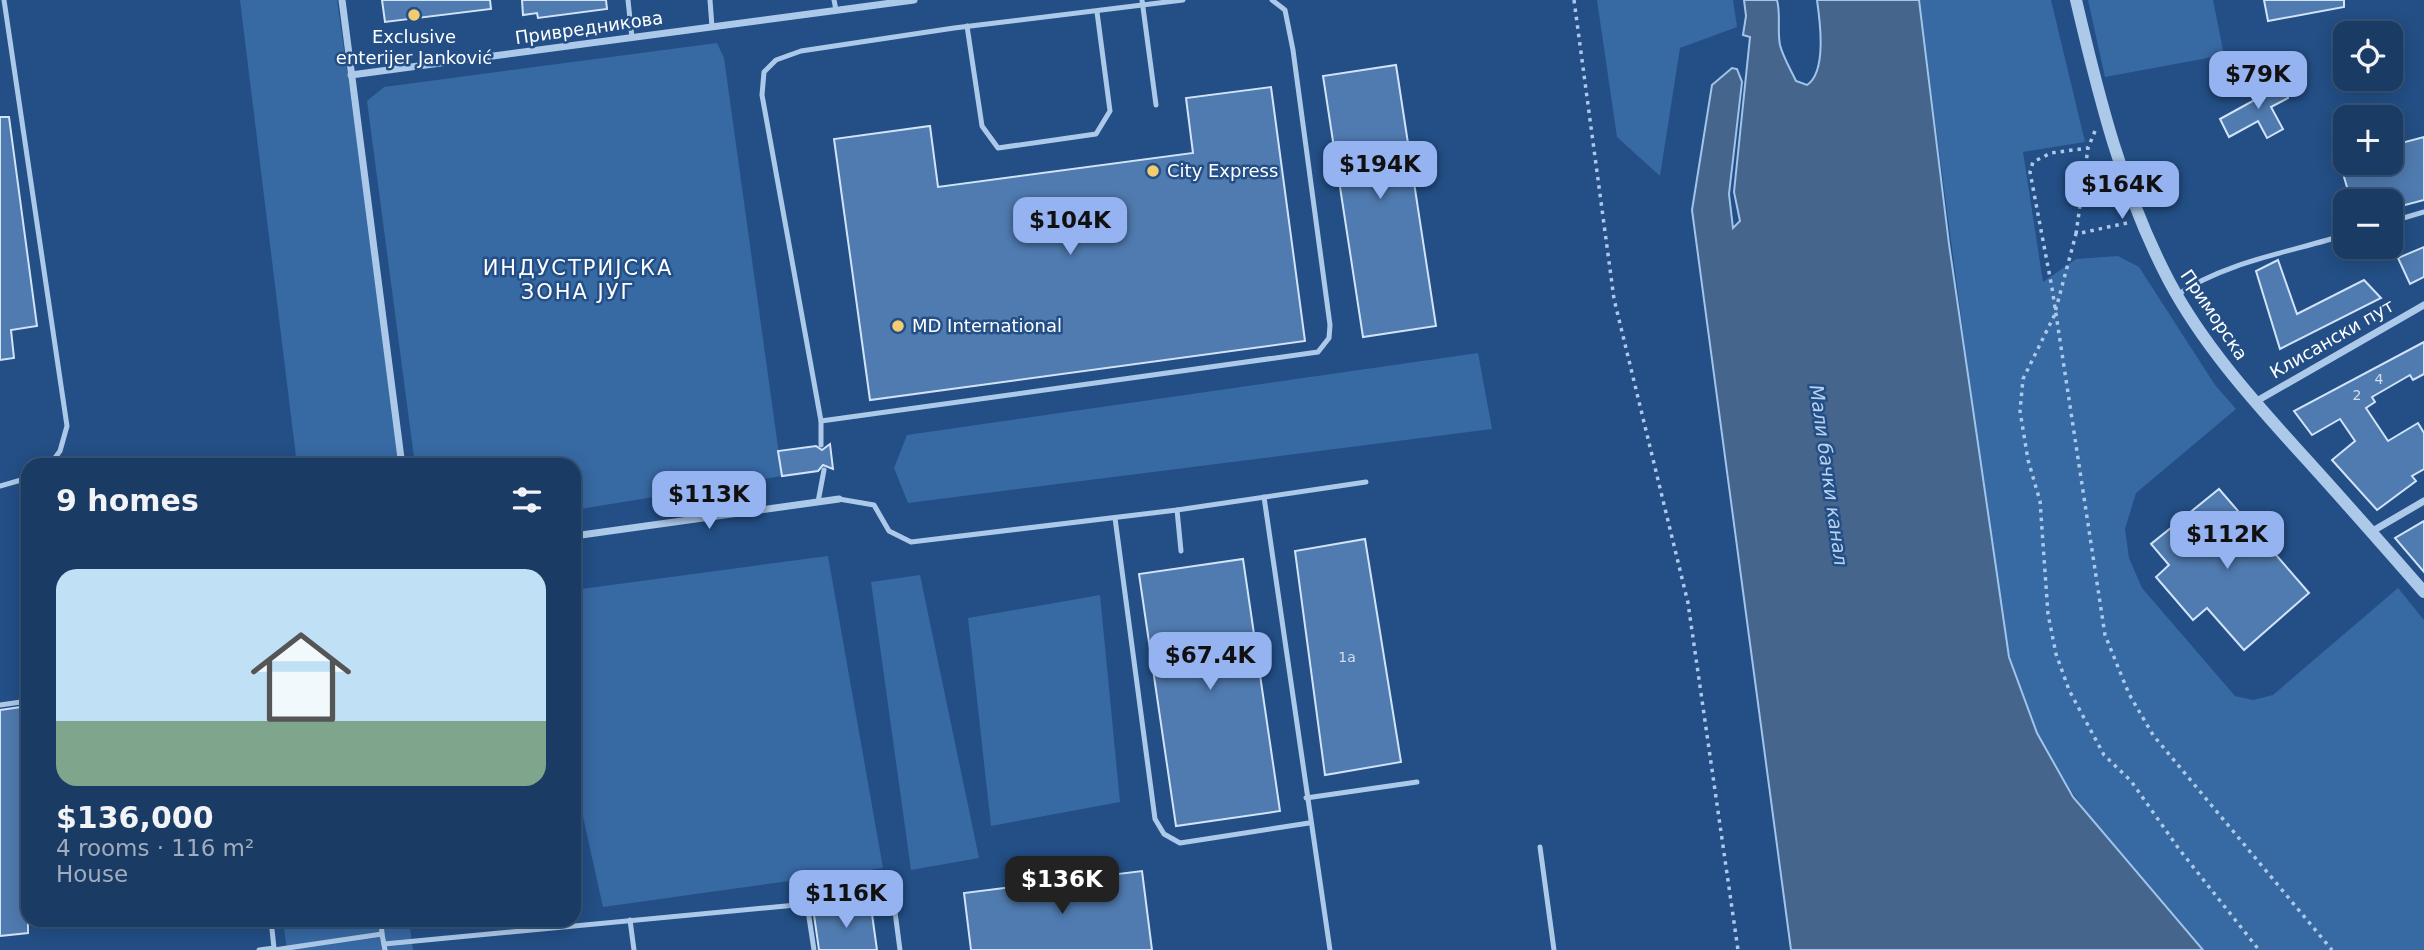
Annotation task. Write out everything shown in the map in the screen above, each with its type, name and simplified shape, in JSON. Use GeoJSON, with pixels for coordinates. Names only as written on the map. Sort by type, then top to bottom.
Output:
{"type":"FeatureCollection","features":[{"type":"Feature","properties":{"kind":"street"},"geometry":{"type":"LineString","coordinates":[[342,0],[401,458]]}},
{"type":"Feature","properties":{"kind":"street","name":"Привредникова"},"geometry":{"type":"LineString","coordinates":[[351,75],[914,0]]}},
{"type":"Feature","properties":{"kind":"street","name":"Приморска"},"geometry":{"type":"LineString","coordinates":[[2076,0],[2102,112],[2140,220],[2177,295],[2219,358],[2255,402],[2424,592]]}},
{"type":"Feature","properties":{"kind":"street","name":"Клисански пут"},"geometry":{"type":"LineString","coordinates":[[2255,402],[2424,304]]}},
{"type":"Feature","properties":{"kind":"street"},"geometry":{"type":"LineString","coordinates":[[581,535],[839,499]]}},
{"type":"Feature","properties":{"kind":"street"},"geometry":{"type":"LineString","coordinates":[[2371,532],[2424,501]]}},
{"type":"Feature","properties":{"kind":"lane"},"geometry":{"type":"LineString","coordinates":[[4,0],[3,20],[68,426],[55,458]]}},
{"type":"Feature","properties":{"kind":"lane"},"geometry":{"type":"LineString","coordinates":[[628,0],[632,38]]}},
{"type":"Feature","properties":{"kind":"lane"},"geometry":{"type":"LineString","coordinates":[[710,0],[712,27]]}},
{"type":"Feature","properties":{"kind":"lane"},"geometry":{"type":"LineString","coordinates":[[834,0],[836,10]]}},
{"type":"Feature","properties":{"kind":"lane"},"geometry":{"type":"LineString","coordinates":[[821,445],[821,421],[761,79],[776,60],[801,51],[967,26],[1183,0]]}},
{"type":"Feature","properties":{"kind":"lane"},"geometry":{"type":"LineString","coordinates":[[821,421],[1318,352],[1329,338],[1330,325],[1293,50],[1285,10],[1272,0]]}},
{"type":"Feature","properties":{"kind":"lane"},"geometry":{"type":"LineString","coordinates":[[1142,3],[1156,105]]}},
{"type":"Feature","properties":{"kind":"lane"},"geometry":{"type":"LineString","coordinates":[[967,26],[982,126],[998,148],[1096,134],[1105,122],[1110,111],[1097,12]]}},
{"type":"Feature","properties":{"kind":"lane"},"geometry":{"type":"LineString","coordinates":[[2403,218],[2424,212]]}},
{"type":"Feature","properties":{"kind":"lane"},"geometry":{"type":"LineString","coordinates":[[2177,295],[2196,282],[2333,239]]}},
{"type":"Feature","properties":{"kind":"lane"},"geometry":{"type":"LineString","coordinates":[[818,502],[824,470]]}},
{"type":"Feature","properties":{"kind":"lane"},"geometry":{"type":"LineString","coordinates":[[0,486],[21,480]]}},
{"type":"Feature","properties":{"kind":"lane"},"geometry":{"type":"LineString","coordinates":[[839,499],[874,505],[889,531],[911,542],[1177,510],[1366,482]]}},
{"type":"Feature","properties":{"kind":"lane"},"geometry":{"type":"LineString","coordinates":[[1264,497],[1309,823],[1330,950]]}},
{"type":"Feature","properties":{"kind":"lane"},"geometry":{"type":"LineString","coordinates":[[1177,510],[1181,551]]}},
{"type":"Feature","properties":{"kind":"lane"},"geometry":{"type":"LineString","coordinates":[[1115,517],[1155,819],[1164,834],[1180,843],[1309,823]]}},
{"type":"Feature","properties":{"kind":"lane"},"geometry":{"type":"LineString","coordinates":[[0,705],[21,702]]}},
{"type":"Feature","properties":{"kind":"lane"},"geometry":{"type":"LineString","coordinates":[[1306,798],[1417,782]]}},
{"type":"Feature","properties":{"kind":"lane"},"geometry":{"type":"LineString","coordinates":[[1540,847],[1554,950]]}},
{"type":"Feature","properties":{"kind":"lane"},"geometry":{"type":"LineString","coordinates":[[581,925],[807,904],[892,889],[900,950]]}},
{"type":"Feature","properties":{"kind":"lane"},"geometry":{"type":"LineString","coordinates":[[807,904],[814,950]]}},
{"type":"Feature","properties":{"kind":"lane"},"geometry":{"type":"LineString","coordinates":[[630,920],[634,950]]}},
{"type":"Feature","properties":{"kind":"lane"},"geometry":{"type":"LineString","coordinates":[[272,927],[274,949]]}},
{"type":"Feature","properties":{"kind":"lane"},"geometry":{"type":"LineString","coordinates":[[382,927],[385,947],[566,927]]}},
{"type":"Feature","properties":{"kind":"lane"},"geometry":{"type":"LineString","coordinates":[[259,950],[382,934]]}},
{"type":"Feature","properties":{"kind":"path"},"geometry":{"type":"LineString","coordinates":[[1574,0],[1614,299],[1688,603],[1738,950]]}},
{"type":"Feature","properties":{"kind":"path"},"geometry":{"type":"LineString","coordinates":[[2102,112],[2088,148],[2076,234],[2054,316],[2023,379],[2020,411],[2028,460],[2040,501],[2048,614],[2056,654],[2069,690],[2104,755],[2131,782],[2179,849],[2259,950]]}},
{"type":"Feature","properties":{"kind":"path"},"geometry":{"type":"LineString","coordinates":[[2088,148],[2051,153],[2033,162],[2030,172],[2052,288],[2054,316],[2105,635],[2129,694],[2152,734],[2332,950]]}},
{"type":"Feature","properties":{"kind":"path"},"geometry":{"type":"LineString","coordinates":[[2076,234],[2140,220]]}},
{"type":"Feature","properties":{"kind":"shaded area"},"geometry":{"type":"Polygon","coordinates":[[[240,0],[337,0],[402,458],[296,458],[240,0]]]}},
{"type":"Feature","properties":{"kind":"shaded area"},"geometry":{"type":"Polygon","coordinates":[[[1597,0],[1733,0],[1737,27],[1680,48],[1660,176],[1617,137],[1597,0]]]}},
{"type":"Feature","properties":{"kind":"shaded area"},"geometry":{"type":"Polygon","coordinates":[[[1919,0],[2051,0],[2085,142],[2023,152],[2043,282],[2076,259],[2118,256],[2139,267],[2215,385],[2236,409],[2136,493],[2125,529],[2129,558],[2142,588],[2235,696],[2253,700],[2273,695],[2398,588],[2424,620],[2424,950],[2203,950],[2092,820],[2072,793],[2038,735],[2014,670],[1999,602],[1919,0]]]}},
{"type":"Feature","properties":{"kind":"shaded area"},"geometry":{"type":"Polygon","coordinates":[[[2088,0],[2213,0],[2224,55],[2105,77],[2088,0]]]}},
{"type":"Feature","properties":{"kind":"shaded area"},"geometry":{"type":"Polygon","coordinates":[[[717,43],[724,58],[782,476],[581,509],[581,458],[414,458],[367,101],[384,87],[717,43]]]}},
{"type":"Feature","properties":{"kind":"shaded area"},"geometry":{"type":"Polygon","coordinates":[[[1478,353],[1492,429],[908,503],[894,468],[907,435],[1478,353]]]}},
{"type":"Feature","properties":{"kind":"shaded area"},"geometry":{"type":"Polygon","coordinates":[[[828,556],[883,868],[603,907],[581,808],[581,589],[828,556]]]}},
{"type":"Feature","properties":{"kind":"shaded area"},"geometry":{"type":"Polygon","coordinates":[[[920,575],[979,858],[911,870],[871,582],[920,575]]]}},
{"type":"Feature","properties":{"kind":"shaded area"},"geometry":{"type":"Polygon","coordinates":[[[1100,595],[1120,802],[991,826],[968,618],[1100,595]]]}},
{"type":"Feature","properties":{"kind":"shaded area"},"geometry":{"type":"Polygon","coordinates":[[[284,927],[410,927],[413,950],[287,950],[284,927]]]}},
{"type":"Feature","properties":{"kind":"water","name":"Мали бачки канал"},"geometry":{"type":"Polygon","coordinates":[[[1744,0],[1777,0],[1781,50],[1796,81],[1807,85],[1813,78],[1820,58],[1817,0],[1919,0],[1949,244],[2009,657],[2037,733],[2073,797],[2203,950],[1791,950],[1692,210],[1712,85],[1732,68],[1737,69],[1742,82],[1729,194],[1733,228],[1740,221],[1734,192],[1750,37],[1743,35],[1746,16],[1744,0]]]}},
{"type":"Feature","properties":{"kind":"building","name":"Exclusive enterijer Janković"},"geometry":{"type":"Polygon","coordinates":[[[382,0],[490,0],[491,9],[385,22],[382,0]]]}},
{"type":"Feature","properties":{"kind":"building"},"geometry":{"type":"Polygon","coordinates":[[[522,0],[606,0],[607,9],[538,18],[537,13],[523,15],[522,0]]]}},
{"type":"Feature","properties":{"kind":"building"},"geometry":{"type":"Polygon","coordinates":[[[2264,0],[2344,0],[2344,7],[2268,21],[2264,0]]]}},
{"type":"Feature","properties":{"kind":"building"},"geometry":{"type":"Polygon","coordinates":[[[1396,65],[1436,326],[1363,337],[1323,76],[1396,65]]]}},
{"type":"Feature","properties":{"kind":"building"},"geometry":{"type":"Polygon","coordinates":[[[2276,76],[2288,98],[2271,107],[2283,129],[2267,138],[2258,121],[2229,137],[2220,119],[2260,97],[2255,87],[2276,76]]]}},
{"type":"Feature","properties":{"kind":"building"},"geometry":{"type":"Polygon","coordinates":[[[1271,87],[1305,341],[870,400],[834,139],[930,126],[938,187],[1193,153],[1186,98],[1271,87]]]}},
{"type":"Feature","properties":{"kind":"building"},"geometry":{"type":"Polygon","coordinates":[[[0,117],[9,117],[37,326],[11,330],[14,358],[0,360],[0,117]]]}},
{"type":"Feature","properties":{"kind":"building"},"geometry":{"type":"Polygon","coordinates":[[[2424,137],[2424,200],[2403,206],[2403,189],[2348,189],[2343,175],[2403,175],[2403,143],[2424,137]]]}},
{"type":"Feature","properties":{"kind":"building"},"geometry":{"type":"Polygon","coordinates":[[[2424,247],[2424,277],[2410,284],[2398,259],[2403,259],[2403,256],[2424,247]]]}},
{"type":"Feature","properties":{"kind":"building"},"geometry":{"type":"Polygon","coordinates":[[[2278,260],[2297,314],[2364,280],[2381,298],[2280,349],[2256,271],[2278,260]]]}},
{"type":"Feature","properties":{"kind":"building"},"geometry":{"type":"Polygon","coordinates":[[[2424,342],[2424,374],[2413,380],[2410,375],[2372,397],[2375,402],[2366,408],[2388,441],[2418,423],[2424,433],[2424,469],[2412,476],[2416,481],[2377,510],[2332,460],[2355,441],[2340,419],[2312,435],[2294,411],[2424,342]]]}},
{"type":"Feature","properties":{"kind":"building"},"geometry":{"type":"Polygon","coordinates":[[[830,444],[833,469],[823,465],[818,471],[782,476],[778,451],[816,446],[822,450],[830,444]]]}},
{"type":"Feature","properties":{"kind":"building"},"geometry":{"type":"Polygon","coordinates":[[[2219,489],[2309,593],[2244,650],[2207,608],[2193,620],[2156,577],[2169,565],[2151,544],[2219,489]]]}},
{"type":"Feature","properties":{"kind":"building"},"geometry":{"type":"Polygon","coordinates":[[[2424,521],[2424,572],[2395,538],[2424,521]]]}},
{"type":"Feature","properties":{"kind":"building"},"geometry":{"type":"Polygon","coordinates":[[[1365,539],[1401,762],[1325,775],[1295,551],[1365,539]]]}},
{"type":"Feature","properties":{"kind":"building"},"geometry":{"type":"Polygon","coordinates":[[[1243,559],[1280,811],[1176,826],[1139,574],[1243,559]]]}},
{"type":"Feature","properties":{"kind":"building"},"geometry":{"type":"Polygon","coordinates":[[[21,707],[21,927],[28,927],[28,933],[0,936],[0,710],[21,707]]]}},
{"type":"Feature","properties":{"kind":"building"},"geometry":{"type":"Polygon","coordinates":[[[1142,871],[1152,950],[971,950],[964,893],[1142,871]]]}},
{"type":"Feature","properties":{"kind":"building"},"geometry":{"type":"Polygon","coordinates":[[[871,907],[877,950],[819,950],[814,915],[871,907]]]}},
{"type":"Feature","properties":{"kind":"place","name":"Exclusive enterijer Janković"},"geometry":{"type":"Point","coordinates":[414,15]}},
{"type":"Feature","properties":{"kind":"place","name":"City Express"},"geometry":{"type":"Point","coordinates":[1153,171]}},
{"type":"Feature","properties":{"kind":"place","name":"MD International"},"geometry":{"type":"Point","coordinates":[898,326]}},
{"type":"Feature","properties":{"kind":"district","name":"ИНДУСТРИЈСКА ЗОНА ЈУГ"},"geometry":{"type":"Point","coordinates":[578,280]}}]}
